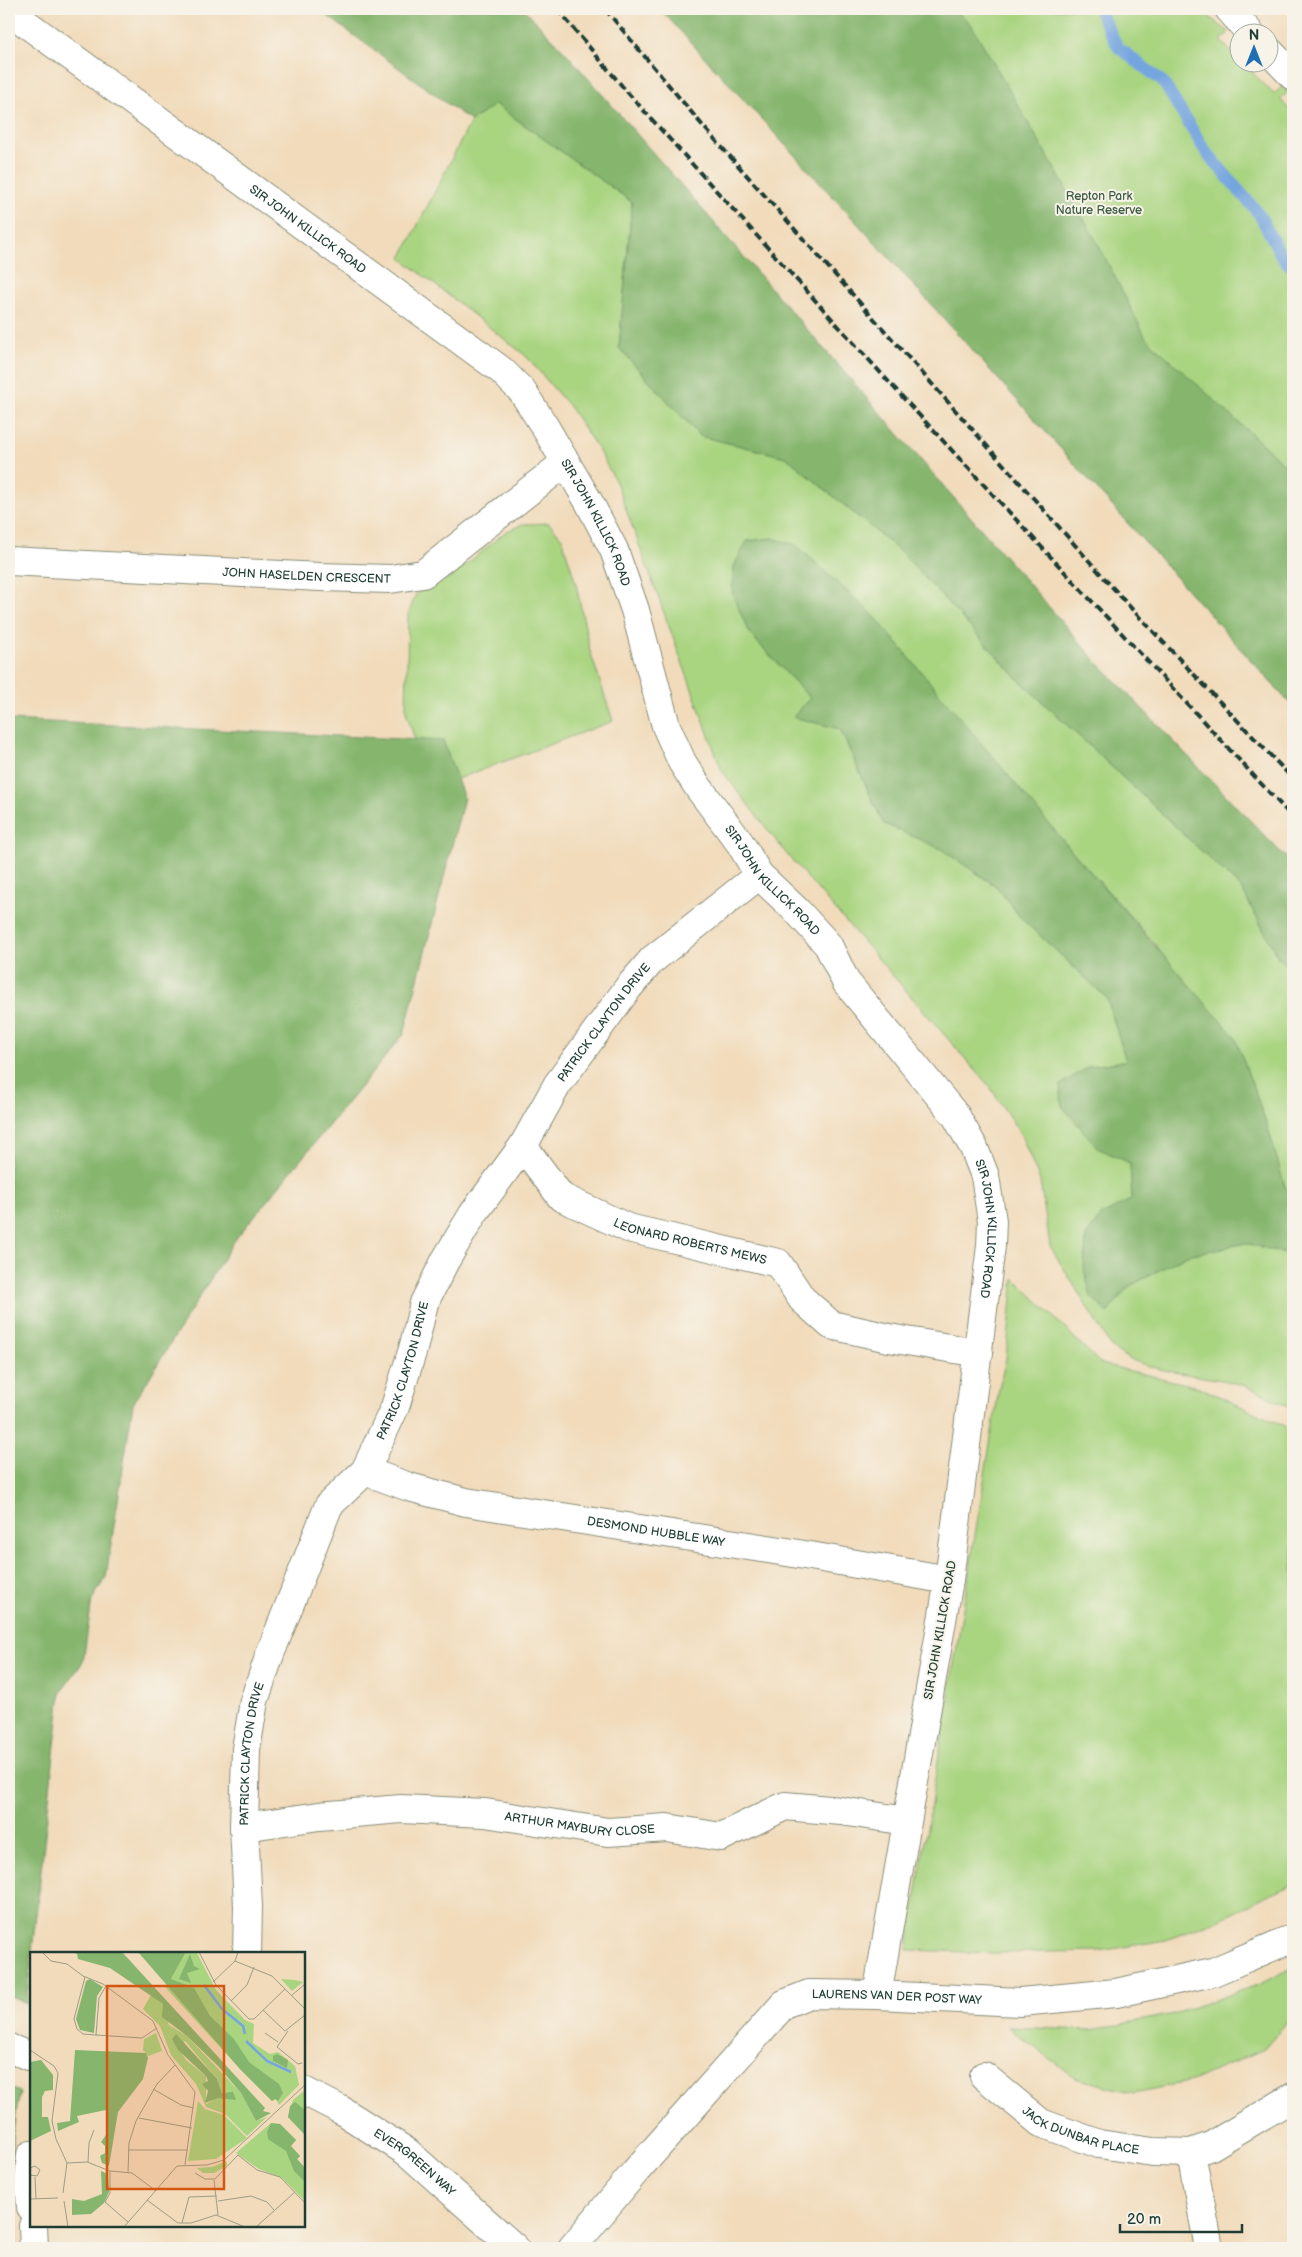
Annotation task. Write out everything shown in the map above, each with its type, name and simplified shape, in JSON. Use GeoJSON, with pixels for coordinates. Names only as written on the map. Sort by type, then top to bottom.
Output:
{"type":"FeatureCollection","features":[{"type":"Feature","properties":{"kind":"street"},"geometry":{"type":"LineString","coordinates":[[1229,9],[1240,22]]}},
{"type":"Feature","properties":{"kind":"street","name":"SIR JOHN KILLICK ROAD"},"geometry":{"type":"LineString","coordinates":[[9,11],[501,370],[522,392],[566,462],[614,550],[635,610],[666,726],[682,762],[740,844],[759,876],[798,912],[828,945],[846,982],[956,1116],[974,1148],[985,1176],[992,1221],[978,1353],[949,1580],[877,1995]]}},
{"type":"Feature","properties":{"kind":"street"},"geometry":{"type":"LineString","coordinates":[[1280,62],[1293,76]]}},
{"type":"Feature","properties":{"kind":"street","name":"JOHN HASELDEN CRESCENT"},"geometry":{"type":"LineString","coordinates":[[9,561],[320,577],[390,579],[423,574],[566,462]]}},
{"type":"Feature","properties":{"kind":"street","name":"PATRICK CLAYTON DRIVE"},"geometry":{"type":"LineString","coordinates":[[247,1952],[248,1906],[244,1826],[246,1749],[254,1701],[270,1654],[329,1504],[365,1471],[395,1407],[428,1294],[473,1214],[523,1146],[557,1085],[604,1019],[652,960],[759,876]]}},
{"type":"Feature","properties":{"kind":"street","name":"LEONARD ROBERTS MEWS"},"geometry":{"type":"LineString","coordinates":[[523,1146],[561,1198],[628,1228],[778,1263],[802,1299],[831,1325],[890,1338],[978,1353]]}},
{"type":"Feature","properties":{"kind":"street","name":"DESMOND HUBBLE WAY"},"geometry":{"type":"LineString","coordinates":[[365,1471],[409,1487],[466,1502],[787,1552],[949,1580]]}},
{"type":"Feature","properties":{"kind":"street","name":"ARTHUR MAYBURY CLOSE"},"geometry":{"type":"LineString","coordinates":[[244,1826],[319,1816],[401,1809],[485,1813],[608,1832],[667,1828],[721,1837],[785,1806],[841,1811],[907,1821]]}},
{"type":"Feature","properties":{"kind":"street","name":"LAURENS VAN DER POST WAY"},"geometry":{"type":"LineString","coordinates":[[572,2248],[635,2172],[784,2004],[809,1994],[877,1995],[1020,2002],[1116,1993],[1213,1972],[1293,1938]]}},
{"type":"Feature","properties":{"kind":"street"},"geometry":{"type":"LineString","coordinates":[[9,2048],[30,2058]]}},
{"type":"Feature","properties":{"kind":"street","name":"JACK DUNBAR PLACE"},"geometry":{"type":"LineString","coordinates":[[984,2076],[1041,2123],[1099,2144],[1153,2152],[1191,2153],[1211,2146],[1293,2097]]}},
{"type":"Feature","properties":{"kind":"street","name":"EVERGREEN WAY"},"geometry":{"type":"LineString","coordinates":[[305,2092],[366,2124],[407,2152],[515,2248]]}},
{"type":"Feature","properties":{"kind":"street"},"geometry":{"type":"LineString","coordinates":[[1191,2153],[1209,2248]]}},
{"type":"Feature","properties":{"kind":"street"},"geometry":{"type":"LineString","coordinates":[[30,2168],[30,2194]]}},
{"type":"Feature","properties":{"kind":"street"},"geometry":{"type":"LineString","coordinates":[[33,2227],[34,2248]]}},
{"type":"Feature","properties":{"kind":"green space"},"geometry":{"type":"Polygon","coordinates":[[[318,9],[524,9],[566,53],[1097,662],[1293,865],[1293,973],[1279,959],[1241,888],[1019,680],[901,552],[786,457],[700,436],[619,348],[632,202],[495,104],[471,121],[318,9]]]}},
{"type":"Feature","properties":{"kind":"green space","name":"Repton Park Nature Reserve"},"geometry":{"type":"Polygon","coordinates":[[[660,9],[954,9],[971,24],[1097,242],[1146,338],[1293,472],[1293,707],[902,272],[660,9]]]}},
{"type":"Feature","properties":{"kind":"green space","name":"Repton Park Nature Reserve"},"geometry":{"type":"Polygon","coordinates":[[[671,9],[1203,9],[1210,18],[1229,32],[1221,41],[1230,50],[1230,72],[1252,72],[1274,94],[1283,86],[1288,92],[1280,99],[1293,114],[1293,707],[902,272],[671,9]]]}},
{"type":"Feature","properties":{"kind":"green space"},"geometry":{"type":"Polygon","coordinates":[[[495,104],[632,202],[619,348],[700,436],[786,457],[901,552],[1019,680],[1241,888],[1279,959],[1293,973],[1293,1194],[1285,1187],[1268,1128],[1156,945],[1071,850],[750,634],[810,698],[794,717],[840,729],[883,823],[941,849],[996,886],[1021,918],[1107,998],[1126,1061],[1090,1066],[1098,1148],[1130,1163],[1132,1200],[1102,1215],[1107,1313],[1128,1287],[1187,1255],[1246,1243],[1293,1255],[1293,1409],[1248,1387],[1160,1369],[1127,1357],[1112,1348],[1050,1246],[1040,1181],[1021,1135],[990,1087],[785,852],[722,771],[616,482],[596,446],[568,405],[526,356],[401,258],[471,121],[495,104]]]}},
{"type":"Feature","properties":{"kind":"green space"},"geometry":{"type":"Polygon","coordinates":[[[549,523],[562,538],[576,584],[590,651],[613,721],[457,779],[443,741],[415,740],[406,712],[408,615],[416,594],[455,574],[505,532],[523,524],[549,523]]]}},
{"type":"Feature","properties":{"kind":"green space"},"geometry":{"type":"Polygon","coordinates":[[[772,538],[796,545],[875,617],[1071,850],[1235,1037],[1268,1128],[1285,1187],[1293,1194],[1293,1255],[1246,1243],[1187,1255],[1128,1287],[1107,1313],[1091,1297],[1084,1269],[1086,1236],[1102,1215],[1132,1199],[1130,1163],[1098,1148],[1062,1106],[1060,1085],[1090,1066],[1126,1061],[1107,998],[1021,918],[996,886],[941,849],[883,823],[840,729],[793,717],[810,698],[750,634],[732,594],[734,566],[747,541],[772,538]]]}},
{"type":"Feature","properties":{"kind":"green space"},"geometry":{"type":"Polygon","coordinates":[[[9,720],[443,741],[464,798],[404,1034],[234,1241],[133,1404],[106,1577],[92,1600],[83,1662],[61,1692],[32,1952],[30,1952],[26,2004],[9,1995],[9,720]]]}},
{"type":"Feature","properties":{"kind":"green space"},"geometry":{"type":"Polygon","coordinates":[[[1014,1278],[1101,1364],[1199,1387],[1293,1430],[1293,1884],[1216,1921],[1166,1940],[1100,1951],[997,1953],[907,1950],[1000,1383],[1006,1359],[1014,1278]]]}},
{"type":"Feature","properties":{"kind":"green space"},"geometry":{"type":"Polygon","coordinates":[[[1293,1967],[1293,2016],[1264,2049],[1192,2081],[1134,2093],[1075,2078],[1008,2027],[1091,2030],[1174,2014],[1258,1985],[1293,1967]]]}},
{"type":"Feature","properties":{"kind":"green space"},"geometry":{"type":"Polygon","coordinates":[[[9,2088],[20,2092],[13,2132],[13,2225],[9,2231],[9,2088]]]}},
{"type":"Feature","properties":{"kind":"waterway"},"geometry":{"type":"LineString","coordinates":[[1098,9],[1118,47],[1163,82],[1206,152],[1259,214],[1283,259],[1293,268]]}},
{"type":"Feature","properties":{"kind":"railway"},"geometry":{"type":"LineString","coordinates":[[557,9],[628,93],[907,402],[1293,818]]}},
{"type":"Feature","properties":{"kind":"railway"},"geometry":{"type":"LineString","coordinates":[[605,9],[703,126],[1130,607],[1293,779]]}}]}
